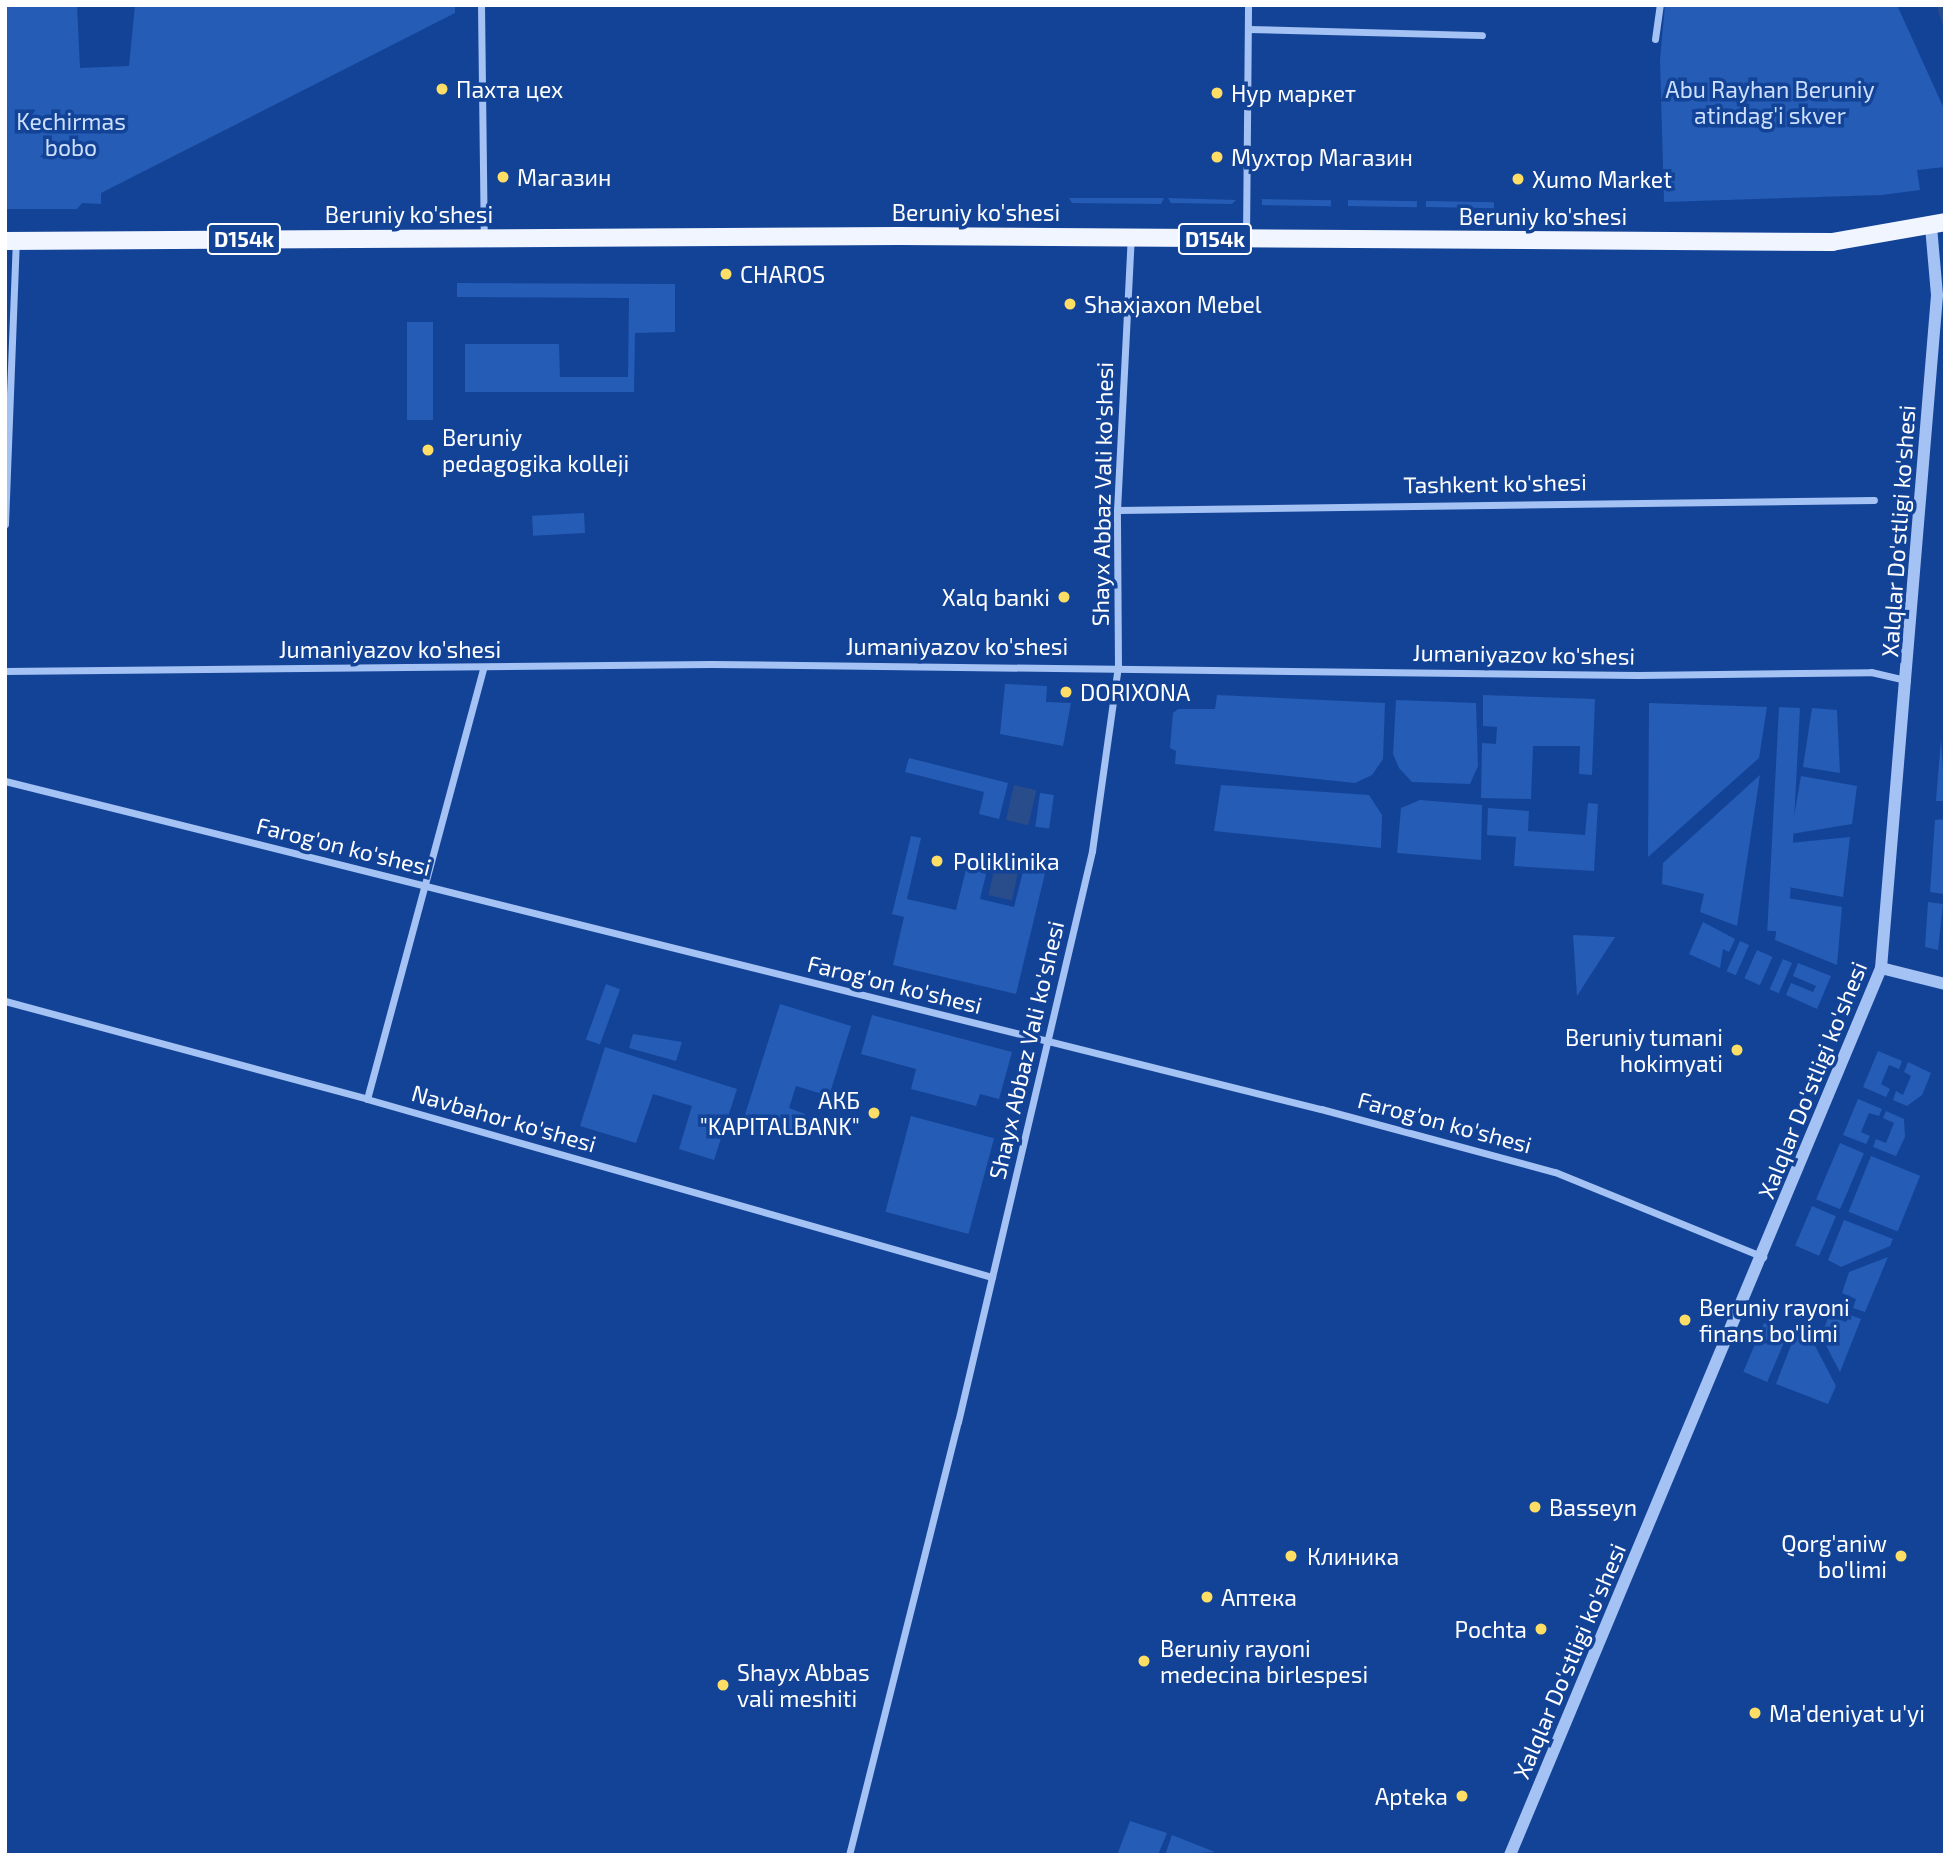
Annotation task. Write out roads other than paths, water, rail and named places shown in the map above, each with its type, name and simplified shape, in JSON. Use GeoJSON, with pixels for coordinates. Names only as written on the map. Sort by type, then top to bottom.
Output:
{"type":"FeatureCollection","features":[{"type":"Feature","properties":{"kind":"main road","name":"Beruniy ko'shesi"},"geometry":{"type":"LineString","coordinates":[[11,241],[1131,237],[1832,242],[1938,224]]}},
{"type":"Feature","properties":{"kind":"street"},"geometry":{"type":"LineString","coordinates":[[481,5],[484,238]]}},
{"type":"Feature","properties":{"kind":"street"},"geometry":{"type":"LineString","coordinates":[[1245,239],[1248,5]]}},
{"type":"Feature","properties":{"kind":"street"},"geometry":{"type":"LineString","coordinates":[[1655,39],[1660,5]]}},
{"type":"Feature","properties":{"kind":"street"},"geometry":{"type":"LineString","coordinates":[[1248,29],[1482,35]]}},
{"type":"Feature","properties":{"kind":"street","name":"Xalqlar Do'stligi ko'shesi"},"geometry":{"type":"LineString","coordinates":[[1510,1855],[1764,1257],[1881,968],[1908,681],[1937,295],[1938,224]]}},
{"type":"Feature","properties":{"kind":"street","name":"Shayx Abbaz Vali ko'shesi"},"geometry":{"type":"LineString","coordinates":[[849,1855],[1049,1042],[1092,850],[1118,666],[1117,510],[1131,237]]}},
{"type":"Feature","properties":{"kind":"street"},"geometry":{"type":"LineString","coordinates":[[5,524],[11,241]]}},
{"type":"Feature","properties":{"kind":"street","name":"Tashkent ko'shesi"},"geometry":{"type":"LineString","coordinates":[[1117,510],[1874,500]]}},
{"type":"Feature","properties":{"kind":"street","name":"Jumaniyazov ko'shesi"},"geometry":{"type":"LineString","coordinates":[[5,671],[711,664],[1118,666],[1638,675],[1871,672],[1908,681]]}},
{"type":"Feature","properties":{"kind":"street"},"geometry":{"type":"LineString","coordinates":[[367,1098],[483,668]]}},
{"type":"Feature","properties":{"kind":"street","name":"Farog'on ko'shesi"},"geometry":{"type":"LineString","coordinates":[[5,781],[1049,1042],[1555,1172],[1764,1257]]}},
{"type":"Feature","properties":{"kind":"street"},"geometry":{"type":"LineString","coordinates":[[1881,968],[1945,984]]}},
{"type":"Feature","properties":{"kind":"street","name":"Navbahor ko'shesi"},"geometry":{"type":"LineString","coordinates":[[5,1002],[367,1098],[992,1277]]}},
{"type":"Feature","properties":{"kind":"waterway"},"geometry":{"type":"LineString","coordinates":[[1939,5],[1945,23]]}},
{"type":"Feature","properties":{"kind":"place","name":"Пахта цех"},"geometry":{"type":"Point","coordinates":[442,89]}},
{"type":"Feature","properties":{"kind":"place","name":"Нур маркет"},"geometry":{"type":"Point","coordinates":[1217,93]}},
{"type":"Feature","properties":{"kind":"place","name":"Мухтор Магазин"},"geometry":{"type":"Point","coordinates":[1217,157]}},
{"type":"Feature","properties":{"kind":"place","name":"Магазин"},"geometry":{"type":"Point","coordinates":[503,177]}},
{"type":"Feature","properties":{"kind":"place","name":"Xumo Market"},"geometry":{"type":"Point","coordinates":[1518,179]}},
{"type":"Feature","properties":{"kind":"place","name":"CHAROS"},"geometry":{"type":"Point","coordinates":[726,274]}},
{"type":"Feature","properties":{"kind":"place","name":"Shaxjaxon Mebel"},"geometry":{"type":"Point","coordinates":[1070,304]}},
{"type":"Feature","properties":{"kind":"place","name":"Beruniy pedagogika kolleji"},"geometry":{"type":"Point","coordinates":[428,450]}},
{"type":"Feature","properties":{"kind":"place","name":"Xalq banki"},"geometry":{"type":"Point","coordinates":[1064,597]}},
{"type":"Feature","properties":{"kind":"place","name":"DORIXONA"},"geometry":{"type":"Point","coordinates":[1066,692]}},
{"type":"Feature","properties":{"kind":"place","name":"Poliklinika"},"geometry":{"type":"Point","coordinates":[937,861]}},
{"type":"Feature","properties":{"kind":"place","name":"Beruniy tumani hokimyati"},"geometry":{"type":"Point","coordinates":[1737,1050]}},
{"type":"Feature","properties":{"kind":"place","name":"АКБ \"KAPITALBANK\""},"geometry":{"type":"Point","coordinates":[874,1113]}},
{"type":"Feature","properties":{"kind":"place","name":"Beruniy rayoni finans bo'limi"},"geometry":{"type":"Point","coordinates":[1685,1320]}},
{"type":"Feature","properties":{"kind":"place","name":"Basseyn"},"geometry":{"type":"Point","coordinates":[1535,1507]}},
{"type":"Feature","properties":{"kind":"place","name":"Клиника"},"geometry":{"type":"Point","coordinates":[1291,1556]}},
{"type":"Feature","properties":{"kind":"place","name":"Qorg'aniw bo'limi"},"geometry":{"type":"Point","coordinates":[1901,1556]}},
{"type":"Feature","properties":{"kind":"place","name":"Аптека"},"geometry":{"type":"Point","coordinates":[1207,1597]}},
{"type":"Feature","properties":{"kind":"place","name":"Pochta"},"geometry":{"type":"Point","coordinates":[1541,1629]}},
{"type":"Feature","properties":{"kind":"place","name":"Beruniy rayoni medecina birlespesi"},"geometry":{"type":"Point","coordinates":[1144,1661]}},
{"type":"Feature","properties":{"kind":"place","name":"Shayx Abbas vali meshiti"},"geometry":{"type":"Point","coordinates":[723,1685]}},
{"type":"Feature","properties":{"kind":"place","name":"Ma'deniyat u'yi"},"geometry":{"type":"Point","coordinates":[1755,1713]}},
{"type":"Feature","properties":{"kind":"place","name":"Apteka"},"geometry":{"type":"Point","coordinates":[1462,1796]}},
{"type":"Feature","properties":{"kind":"park label","name":"Abu Rayhan Beruniy atindag'i skver"},"geometry":{"type":"Point","coordinates":[1770,102]}},
{"type":"Feature","properties":{"kind":"park label","name":"Kechirmas bobo"},"geometry":{"type":"Point","coordinates":[71,134]}}]}
